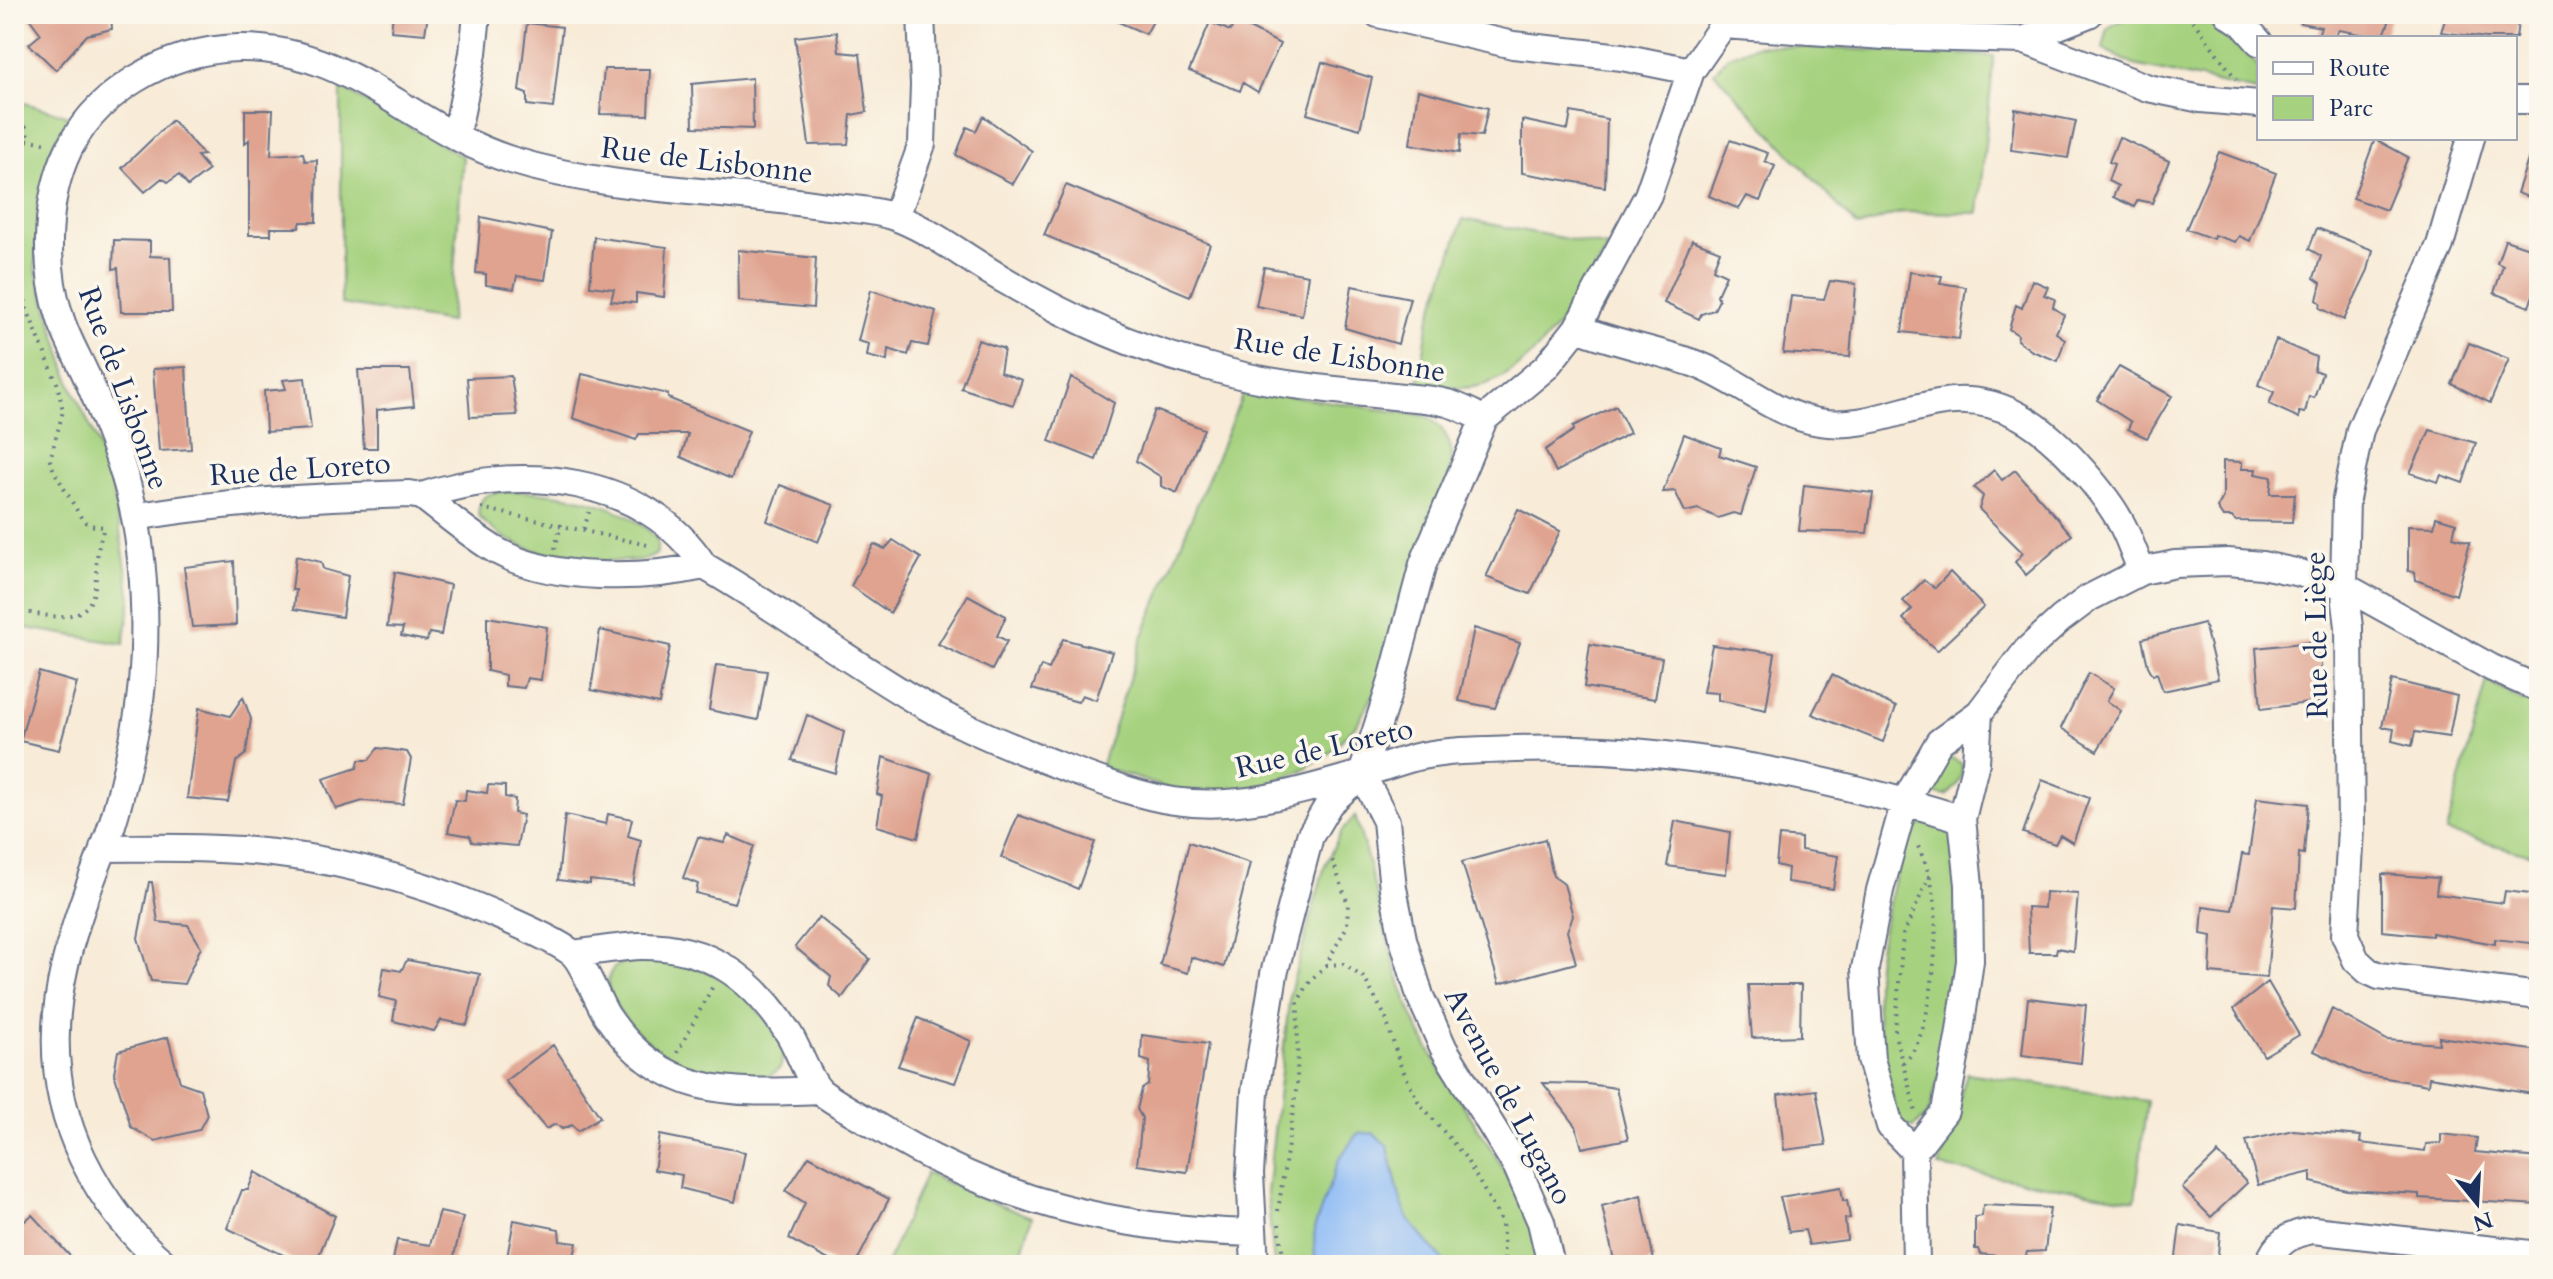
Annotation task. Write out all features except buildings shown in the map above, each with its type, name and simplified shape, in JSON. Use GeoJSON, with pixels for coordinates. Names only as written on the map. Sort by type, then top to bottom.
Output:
{"type":"FeatureCollection","features":[{"type":"Feature","properties":{"kind":"street"},"geometry":{"type":"LineString","coordinates":[[456,136],[473,53],[477,14]]}},
{"type":"Feature","properties":{"kind":"street"},"geometry":{"type":"LineString","coordinates":[[896,216],[922,144],[924,85],[921,14]]}},
{"type":"Feature","properties":{"kind":"street"},"geometry":{"type":"LineString","coordinates":[[1378,14],[1513,45],[1622,57],[1691,71]]}},
{"type":"Feature","properties":{"kind":"street"},"geometry":{"type":"LineString","coordinates":[[2023,40],[2089,14]]}},
{"type":"Feature","properties":{"kind":"street"},"geometry":{"type":"LineString","coordinates":[[2228,14],[2243,24],[2257,40]]}},
{"type":"Feature","properties":{"kind":"street"},"geometry":{"type":"LineString","coordinates":[[1255,1265],[1250,1174],[1255,1092],[1274,974],[1310,836],[1329,804],[1362,774],[1391,684],[1423,564],[1484,419],[1546,367],[1577,328],[1648,195],[1691,71],[1724,20],[1885,36],[2023,40],[2148,88],[2201,99],[2256,104]]}},
{"type":"Feature","properties":{"kind":"street","name":"Rue de Lisbonne"},"geometry":{"type":"LineString","coordinates":[[166,1265],[130,1232],[101,1194],[72,1136],[60,1091],[54,1034],[61,977],[77,918],[122,788],[140,704],[144,629],[135,517],[117,454],[60,318],[51,270],[49,233],[61,166],[84,122],[102,103],[159,67],[187,56],[234,48],[311,57],[456,136],[513,161],[616,184],[745,194],[896,216],[1077,320],[1161,354],[1258,379],[1448,403],[1484,419]]}},
{"type":"Feature","properties":{"kind":"street"},"geometry":{"type":"LineString","coordinates":[[2517,100],[2539,100]]}},
{"type":"Feature","properties":{"kind":"street","name":"Rue de Liège"},"geometry":{"type":"LineString","coordinates":[[2470,140],[2440,245],[2355,446],[2346,499],[2344,586],[2349,627],[2351,829],[2345,935],[2356,960],[2379,976],[2539,996]]}},
{"type":"Feature","properties":{"kind":"street"},"geometry":{"type":"LineString","coordinates":[[1577,328],[1693,363],[1793,415],[1820,422],[1862,422],[1953,401],[1994,406],[2019,415],[2056,441],[2095,485],[2120,521],[2142,571]]}},
{"type":"Feature","properties":{"kind":"street","name":"Rue de Loreto"},"geometry":{"type":"LineString","coordinates":[[135,517],[180,509],[301,499],[422,496],[484,482],[530,479],[576,483],[627,500],[671,526],[690,544],[704,566],[915,700],[993,738],[1105,782],[1172,801],[1217,804],[1265,799],[1421,756],[1464,751],[1596,750],[1721,762],[1905,801],[1962,819]]}},
{"type":"Feature","properties":{"kind":"street","name":"Rue de Loreto"},"geometry":{"type":"LineString","coordinates":[[422,496],[497,551],[550,569],[598,574],[665,574],[704,566]]}},
{"type":"Feature","properties":{"kind":"street"},"geometry":{"type":"LineString","coordinates":[[1914,1151],[1890,1126],[1871,1059],[1865,969],[1880,890],[1905,801],[1939,742],[1979,713],[2019,659],[2061,619],[2104,588],[2142,571],[2175,564],[2228,562],[2262,565],[2344,586],[2492,668],[2539,689]]}},
{"type":"Feature","properties":{"kind":"street"},"geometry":{"type":"LineString","coordinates":[[1916,1265],[1914,1151],[1945,1111],[1970,961],[1969,885],[1962,819],[1976,762],[1979,713]]}},
{"type":"Feature","properties":{"kind":"street","name":"Avenue de Lugano"},"geometry":{"type":"LineString","coordinates":[[1362,774],[1386,821],[1393,888],[1403,939],[1420,996],[1458,1072],[1517,1167],[1541,1222],[1551,1265]]}},
{"type":"Feature","properties":{"kind":"street"},"geometry":{"type":"LineString","coordinates":[[103,848],[271,852],[373,870],[458,898],[574,954],[624,1041],[667,1072],[689,1083],[719,1090],[756,1093],[818,1090]]}},
{"type":"Feature","properties":{"kind":"street"},"geometry":{"type":"LineString","coordinates":[[574,954],[639,946],[670,948],[723,966],[751,985],[772,1007],[798,1047],[818,1090],[925,1156],[980,1181],[1048,1205],[1102,1219],[1163,1228],[1252,1233]]}},
{"type":"Feature","properties":{"kind":"street"},"geometry":{"type":"LineString","coordinates":[[2268,1265],[2279,1244],[2289,1236],[2313,1230],[2539,1255]]}},
{"type":"Feature","properties":{"kind":"path"},"geometry":{"type":"LineString","coordinates":[[2188,14],[2256,104]]}},
{"type":"Feature","properties":{"kind":"path"},"geometry":{"type":"LineString","coordinates":[[14,115],[24,121],[28,134],[24,146],[14,154]]}},
{"type":"Feature","properties":{"kind":"path"},"geometry":{"type":"LineString","coordinates":[[14,206],[20,217],[19,251],[26,307],[57,383],[63,411],[50,460],[82,519],[89,525],[104,527],[98,548],[95,596],[90,604],[82,611],[62,617],[14,610]]}},
{"type":"Feature","properties":{"kind":"path"},"geometry":{"type":"LineString","coordinates":[[584,529],[591,501]]}},
{"type":"Feature","properties":{"kind":"path"},"geometry":{"type":"LineString","coordinates":[[477,507],[658,547]]}},
{"type":"Feature","properties":{"kind":"path"},"geometry":{"type":"LineString","coordinates":[[554,556],[561,524]]}},
{"type":"Feature","properties":{"kind":"path"},"geometry":{"type":"LineString","coordinates":[[1284,1265],[1278,1213],[1297,1084],[1298,1001],[1311,980],[1326,965],[1347,926],[1348,904],[1329,853]]}},
{"type":"Feature","properties":{"kind":"path"},"geometry":{"type":"LineString","coordinates":[[1903,1063],[1910,1058],[1921,1033],[1931,987],[1936,924],[1930,875],[1903,935],[1895,1036],[1913,1107],[1919,1116],[1914,1151]]}},
{"type":"Feature","properties":{"kind":"path"},"geometry":{"type":"LineString","coordinates":[[1326,965],[1343,964],[1364,978],[1385,1016],[1400,1064],[1418,1101],[1465,1157],[1502,1222],[1505,1265]]}},
{"type":"Feature","properties":{"kind":"path"},"geometry":{"type":"LineString","coordinates":[[674,1060],[709,993]]}},
{"type":"Feature","properties":{"kind":"green space"},"geometry":{"type":"Polygon","coordinates":[[[2133,14],[2199,14],[2237,36],[2257,66],[2257,91],[2134,65],[2103,49],[2108,28],[2133,14]]]}},
{"type":"Feature","properties":{"kind":"green space"},"geometry":{"type":"Polygon","coordinates":[[[1758,45],[1994,56],[1978,213],[1901,212],[1858,227],[1714,72],[1728,56],[1758,45]]]}},
{"type":"Feature","properties":{"kind":"green space"},"geometry":{"type":"Polygon","coordinates":[[[341,88],[463,157],[450,322],[341,304],[341,88]]]}},
{"type":"Feature","properties":{"kind":"green space"},"geometry":{"type":"Polygon","coordinates":[[[14,100],[69,116],[50,151],[39,204],[35,267],[71,385],[96,439],[114,495],[131,599],[124,644],[14,626],[14,100]]]}},
{"type":"Feature","properties":{"kind":"green space"},"geometry":{"type":"Polygon","coordinates":[[[1463,219],[1609,247],[1557,326],[1541,345],[1506,375],[1478,386],[1418,386],[1429,321],[1463,219]]]}},
{"type":"Feature","properties":{"kind":"green space"},"geometry":{"type":"Polygon","coordinates":[[[1245,389],[1426,416],[1446,436],[1452,465],[1376,691],[1357,724],[1329,753],[1270,785],[1234,792],[1174,790],[1101,767],[1143,635],[1245,389]]]}},
{"type":"Feature","properties":{"kind":"green space"},"geometry":{"type":"Polygon","coordinates":[[[513,491],[571,497],[609,507],[643,526],[657,539],[657,553],[641,560],[604,561],[564,557],[525,547],[507,539],[478,515],[481,501],[488,494],[513,491]]]}},
{"type":"Feature","properties":{"kind":"green space"},"geometry":{"type":"Polygon","coordinates":[[[2487,681],[2522,701],[2539,705],[2539,857],[2446,832],[2487,681]]]}},
{"type":"Feature","properties":{"kind":"green space"},"geometry":{"type":"Polygon","coordinates":[[[1950,757],[1962,764],[1960,778],[1947,796],[1935,794],[1930,788],[1944,761],[1950,757]]]}},
{"type":"Feature","properties":{"kind":"green space"},"geometry":{"type":"Polygon","coordinates":[[[1355,816],[1391,953],[1409,1006],[1435,1061],[1521,1202],[1541,1265],[1274,1265],[1267,1193],[1290,993],[1325,865],[1341,832],[1355,816]]]}},
{"type":"Feature","properties":{"kind":"green space"},"geometry":{"type":"Polygon","coordinates":[[[1934,821],[1953,836],[1959,916],[1953,1005],[1928,1115],[1913,1127],[1900,1124],[1886,1070],[1877,1016],[1877,966],[1883,927],[1906,840],[1916,827],[1934,821]]]}},
{"type":"Feature","properties":{"kind":"green space"},"geometry":{"type":"Polygon","coordinates":[[[650,958],[701,969],[735,989],[774,1030],[783,1053],[780,1068],[762,1078],[732,1078],[689,1068],[659,1051],[626,1020],[614,1003],[608,986],[611,972],[624,962],[650,958]]]}},
{"type":"Feature","properties":{"kind":"green space"},"geometry":{"type":"Polygon","coordinates":[[[1967,1073],[2147,1101],[2135,1200],[1939,1167],[1967,1073]]]}},
{"type":"Feature","properties":{"kind":"green space"},"geometry":{"type":"Polygon","coordinates":[[[926,1173],[1032,1217],[1018,1265],[886,1265],[926,1173]]]}},
{"type":"Feature","properties":{"kind":"water"},"geometry":{"type":"Polygon","coordinates":[[[1374,1133],[1388,1147],[1408,1219],[1447,1265],[1315,1265],[1314,1229],[1339,1159],[1357,1134],[1374,1133]]]}}]}
